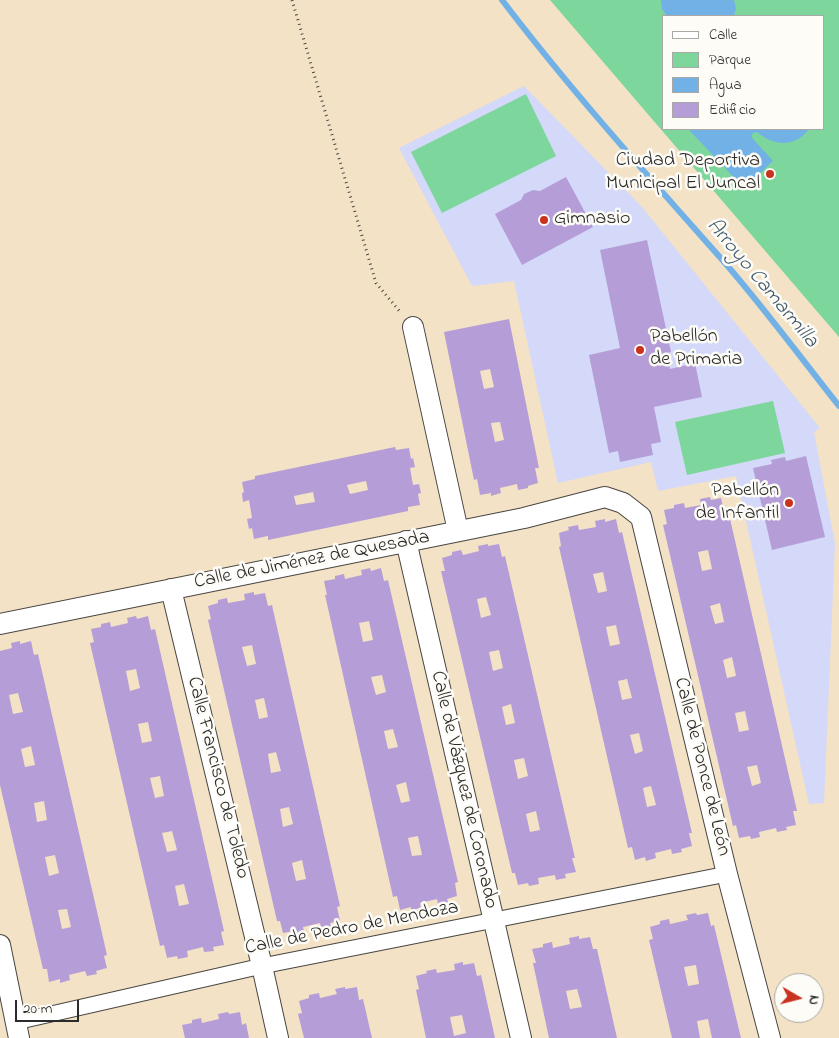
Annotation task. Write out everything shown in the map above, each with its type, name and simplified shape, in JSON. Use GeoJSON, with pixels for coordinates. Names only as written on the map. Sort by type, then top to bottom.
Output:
{"type":"FeatureCollection","features":[{"type":"Feature","properties":{"kind":"street"},"geometry":{"type":"LineString","coordinates":[[413,327],[458,531]]}},
{"type":"Feature","properties":{"kind":"street","name":"Calle de Jiménez de Quesada"},"geometry":{"type":"LineString","coordinates":[[0,624],[524,518],[604,497],[623,503]]}},
{"type":"Feature","properties":{"kind":"street","name":"Calle de Ponce de León"},"geometry":{"type":"LineString","coordinates":[[623,503],[641,518],[727,874],[770,1038]]}},
{"type":"Feature","properties":{"kind":"street","name":"Calle de Vázquez de Coronado"},"geometry":{"type":"LineString","coordinates":[[406,542],[521,1038]]}},
{"type":"Feature","properties":{"kind":"street","name":"Calle Francisco de Toledo"},"geometry":{"type":"LineString","coordinates":[[171,589],[278,1038]]}},
{"type":"Feature","properties":{"kind":"street","name":"Calle de Pedro de Mendoza"},"geometry":{"type":"LineString","coordinates":[[17,1030],[262,966],[727,874]]}},
{"type":"Feature","properties":{"kind":"street"},"geometry":{"type":"LineString","coordinates":[[0,945],[17,1030]]}},
{"type":"Feature","properties":{"kind":"path"},"geometry":{"type":"LineString","coordinates":[[292,0],[376,282],[413,327]]}},
{"type":"Feature","properties":{"kind":"shaded area"},"geometry":{"type":"Polygon","coordinates":[[[524,86],[642,207],[820,428],[814,432],[835,544],[824,803],[809,804],[736,476],[658,491],[651,462],[558,483],[514,281],[472,286],[399,148],[524,86]]]}},
{"type":"Feature","properties":{"kind":"green space","name":"Ciudad Deportiva Municipal El Juncal"},"geometry":{"type":"Polygon","coordinates":[[[550,0],[839,0],[839,337],[550,0]]]}},
{"type":"Feature","properties":{"kind":"green space"},"geometry":{"type":"Polygon","coordinates":[[[526,94],[556,156],[442,213],[411,152],[526,94]]]}},
{"type":"Feature","properties":{"kind":"green space"},"geometry":{"type":"Polygon","coordinates":[[[773,401],[785,453],[687,475],[675,422],[773,401]]]}},
{"type":"Feature","properties":{"kind":"water"},"geometry":{"type":"Polygon","coordinates":[[[661,0],[734,0],[736,8],[734,15],[666,15],[662,9],[661,0]]]}},
{"type":"Feature","properties":{"kind":"water"},"geometry":{"type":"Polygon","coordinates":[[[808,130],[797,139],[784,143],[770,140],[757,132],[753,133],[751,136],[753,139],[773,161],[744,188],[690,131],[808,130]]]}},
{"type":"Feature","properties":{"kind":"building","name":"Gimnasio"},"geometry":{"type":"Polygon","coordinates":[[[566,177],[593,227],[522,265],[495,214],[521,200],[524,194],[533,190],[540,191],[566,177]]]}},
{"type":"Feature","properties":{"kind":"building","name":"Pabellón de Primaria"},"geometry":{"type":"Polygon","coordinates":[[[647,240],[671,352],[667,353],[670,369],[695,363],[702,397],[654,407],[661,442],[651,444],[653,455],[620,462],[618,451],[609,453],[589,355],[620,348],[600,250],[647,240]]]}},
{"type":"Feature","properties":{"kind":"building"},"geometry":{"type":"Polygon","coordinates":[[[509,319],[539,468],[535,468],[538,483],[518,490],[517,484],[500,488],[501,493],[491,496],[491,493],[480,495],[477,479],[474,480],[444,332],[509,319]],[[490,369],[480,371],[484,389],[494,387],[490,369]],[[500,422],[491,423],[495,442],[504,440],[500,422]]]}},
{"type":"Feature","properties":{"kind":"building"},"geometry":{"type":"Polygon","coordinates":[[[395,447],[396,450],[409,448],[415,467],[410,468],[413,485],[419,484],[421,493],[418,494],[420,505],[408,507],[408,511],[268,540],[268,536],[254,539],[252,528],[249,529],[247,519],[252,518],[249,500],[243,502],[242,482],[255,479],[255,476],[395,447]],[[366,481],[347,485],[350,494],[368,490],[366,481]],[[313,492],[294,496],[296,505],[315,502],[313,492]]]}},
{"type":"Feature","properties":{"kind":"building","name":"Pabellón de Infantil"},"geometry":{"type":"Polygon","coordinates":[[[806,456],[825,537],[772,550],[753,468],[772,464],[771,460],[785,457],[786,461],[806,456]]]}},
{"type":"Feature","properties":{"kind":"building"},"geometry":{"type":"Polygon","coordinates":[[[710,497],[711,500],[721,498],[724,511],[728,510],[797,811],[793,811],[796,825],[786,827],[787,830],[777,832],[776,828],[759,832],[760,837],[751,839],[750,836],[739,838],[736,825],[733,826],[663,525],[667,524],[664,510],[684,503],[685,508],[701,505],[700,499],[710,497]],[[708,550],[698,552],[702,571],[712,569],[708,550]],[[720,603],[710,606],[715,624],[724,622],[720,603]],[[732,657],[723,660],[727,678],[736,676],[732,657]],[[745,711],[735,713],[739,732],[749,730],[745,711]],[[757,765],[747,767],[752,786],[761,783],[757,765]]]}},
{"type":"Feature","properties":{"kind":"building"},"geometry":{"type":"Polygon","coordinates":[[[605,519],[605,522],[616,519],[619,533],[622,532],[692,833],[689,833],[692,846],[681,849],[682,852],[672,854],[671,849],[655,853],[656,858],[646,861],[645,857],[635,860],[632,847],[628,848],[559,547],[561,546],[559,533],[569,530],[568,527],[578,525],[579,530],[596,527],[595,521],[605,519]],[[603,572],[593,574],[598,593],[607,591],[603,572]],[[616,625],[606,627],[610,646],[620,644],[616,625]],[[627,679],[618,681],[622,700],[632,698],[627,679]],[[639,733],[630,735],[635,754],[643,751],[639,733]],[[651,786],[643,788],[647,807],[656,805],[651,786]]]}},
{"type":"Feature","properties":{"kind":"building"},"geometry":{"type":"Polygon","coordinates":[[[499,544],[502,557],[505,556],[575,858],[572,858],[576,872],[565,874],[566,878],[556,880],[555,875],[538,878],[539,884],[529,886],[528,883],[518,885],[515,873],[512,873],[441,571],[445,571],[442,558],[452,555],[452,552],[461,550],[463,555],[479,551],[478,546],[499,544]],[[486,597],[477,599],[481,618],[491,615],[486,597]],[[499,650],[489,652],[493,671],[503,668],[499,650]],[[511,704],[502,707],[506,725],[515,723],[511,704]],[[524,758],[514,760],[518,779],[528,776],[524,758]],[[536,811],[526,814],[530,832],[540,830],[536,811]]]}},
{"type":"Feature","properties":{"kind":"building"},"geometry":{"type":"Polygon","coordinates":[[[370,568],[371,571],[381,568],[384,581],[388,580],[458,882],[455,883],[457,896],[447,899],[448,902],[438,904],[437,899],[420,903],[421,908],[411,910],[411,907],[400,910],[397,896],[393,897],[325,595],[327,595],[324,581],[335,579],[335,576],[344,574],[345,579],[362,575],[361,570],[370,568]],[[369,621],[359,623],[363,642],[373,640],[369,621]],[[382,675],[371,677],[376,695],[386,692],[382,675]],[[393,729],[384,731],[388,749],[398,747],[393,729]],[[406,782],[396,785],[401,803],[410,801],[406,782]],[[418,836],[408,838],[412,856],[422,855],[418,836]]]}},
{"type":"Feature","properties":{"kind":"building"},"geometry":{"type":"Polygon","coordinates":[[[254,592],[254,595],[265,593],[268,606],[272,605],[340,906],[337,907],[340,921],[330,923],[331,926],[321,927],[320,923],[303,927],[304,932],[295,934],[294,931],[283,933],[280,921],[277,921],[208,620],[211,619],[208,606],[218,603],[218,600],[227,598],[228,603],[245,600],[244,594],[254,592]],[[252,645],[242,647],[247,666],[256,664],[252,645]],[[264,698],[255,700],[259,719],[268,717],[264,698]],[[276,752],[268,754],[271,773],[281,771],[276,752]],[[289,807],[280,809],[283,827],[293,824],[289,807]],[[302,860],[292,863],[296,881],[306,879],[302,860]]]}},
{"type":"Feature","properties":{"kind":"building"},"geometry":{"type":"Polygon","coordinates":[[[136,616],[137,619],[148,616],[151,630],[155,629],[224,931],[221,932],[224,945],[213,947],[214,951],[204,952],[203,947],[187,951],[188,957],[178,959],[177,956],[167,958],[164,945],[160,946],[90,643],[94,642],[91,629],[101,627],[101,624],[110,622],[111,627],[128,623],[127,618],[136,616]],[[136,669],[126,671],[130,691],[140,688],[136,669]],[[148,722],[138,724],[142,743],[152,741],[148,722]],[[160,776],[150,778],[155,798],[164,796],[160,776]],[[172,831],[162,833],[167,852],[177,850],[172,831]],[[184,884],[175,886],[179,906],[189,904],[184,884]]]}},
{"type":"Feature","properties":{"kind":"building"},"geometry":{"type":"Polygon","coordinates":[[[20,641],[20,644],[31,641],[34,655],[38,654],[107,955],[104,956],[107,968],[96,971],[97,974],[87,976],[85,971],[69,975],[70,980],[60,983],[60,979],[49,982],[47,969],[43,969],[0,785],[0,651],[12,648],[11,643],[20,641]],[[18,693],[9,695],[13,714],[23,712],[18,693]],[[31,746],[21,749],[25,767],[35,765],[31,746]],[[44,801],[34,803],[37,822],[47,820],[44,801]],[[55,855],[45,857],[49,876],[59,873],[55,855]],[[67,909],[58,910],[62,929],[71,927],[67,909]]]}},
{"type":"Feature","properties":{"kind":"building"},"geometry":{"type":"Polygon","coordinates":[[[708,913],[711,926],[714,925],[741,1038],[712,1038],[708,1019],[697,1021],[700,1038],[672,1038],[649,940],[653,939],[650,927],[660,924],[660,921],[669,919],[670,924],[688,920],[686,915],[708,913]],[[696,965],[684,967],[688,986],[699,984],[696,965]]]}},
{"type":"Feature","properties":{"kind":"building"},"geometry":{"type":"Polygon","coordinates":[[[579,936],[579,939],[590,937],[593,949],[597,949],[617,1038],[549,1038],[533,963],[536,963],[532,949],[543,947],[543,944],[552,942],[553,948],[570,944],[569,938],[579,936]],[[577,989],[566,991],[570,1009],[582,1007],[577,989]]]}},
{"type":"Feature","properties":{"kind":"building"},"geometry":{"type":"Polygon","coordinates":[[[463,962],[463,965],[474,963],[477,976],[481,975],[495,1038],[426,1038],[416,990],[419,989],[416,976],[436,969],[437,973],[455,970],[454,964],[463,962]],[[462,1015],[450,1017],[454,1036],[466,1033],[462,1015]]]}},
{"type":"Feature","properties":{"kind":"building"},"geometry":{"type":"Polygon","coordinates":[[[345,987],[345,989],[357,987],[359,1000],[363,999],[372,1038],[304,1038],[298,1014],[302,1013],[299,1001],[309,998],[309,995],[319,993],[320,998],[337,994],[335,989],[345,987]]]}},
{"type":"Feature","properties":{"kind":"building"},"geometry":{"type":"Polygon","coordinates":[[[228,1012],[229,1014],[240,1012],[242,1025],[246,1023],[249,1038],[185,1038],[182,1025],[192,1023],[192,1020],[201,1018],[202,1023],[219,1019],[218,1014],[228,1012]]]}},
{"type":"Feature","properties":{"kind":"waterway","name":"Arroyo Camarmilla"},"geometry":{"type":"LineString","coordinates":[[502,0],[583,101],[740,280],[839,406]]}},
{"type":"Feature","properties":{"kind":"place","name":"Ciudad Deportiva Municipal El Juncal"},"geometry":{"type":"Point","coordinates":[770,174]}},
{"type":"Feature","properties":{"kind":"place","name":"Gimnasio"},"geometry":{"type":"Point","coordinates":[544,220]}},
{"type":"Feature","properties":{"kind":"place","name":"Pabellón de Primaria"},"geometry":{"type":"Point","coordinates":[640,350]}},
{"type":"Feature","properties":{"kind":"place","name":"Pabellón de Infantil"},"geometry":{"type":"Point","coordinates":[789,503]}}]}
